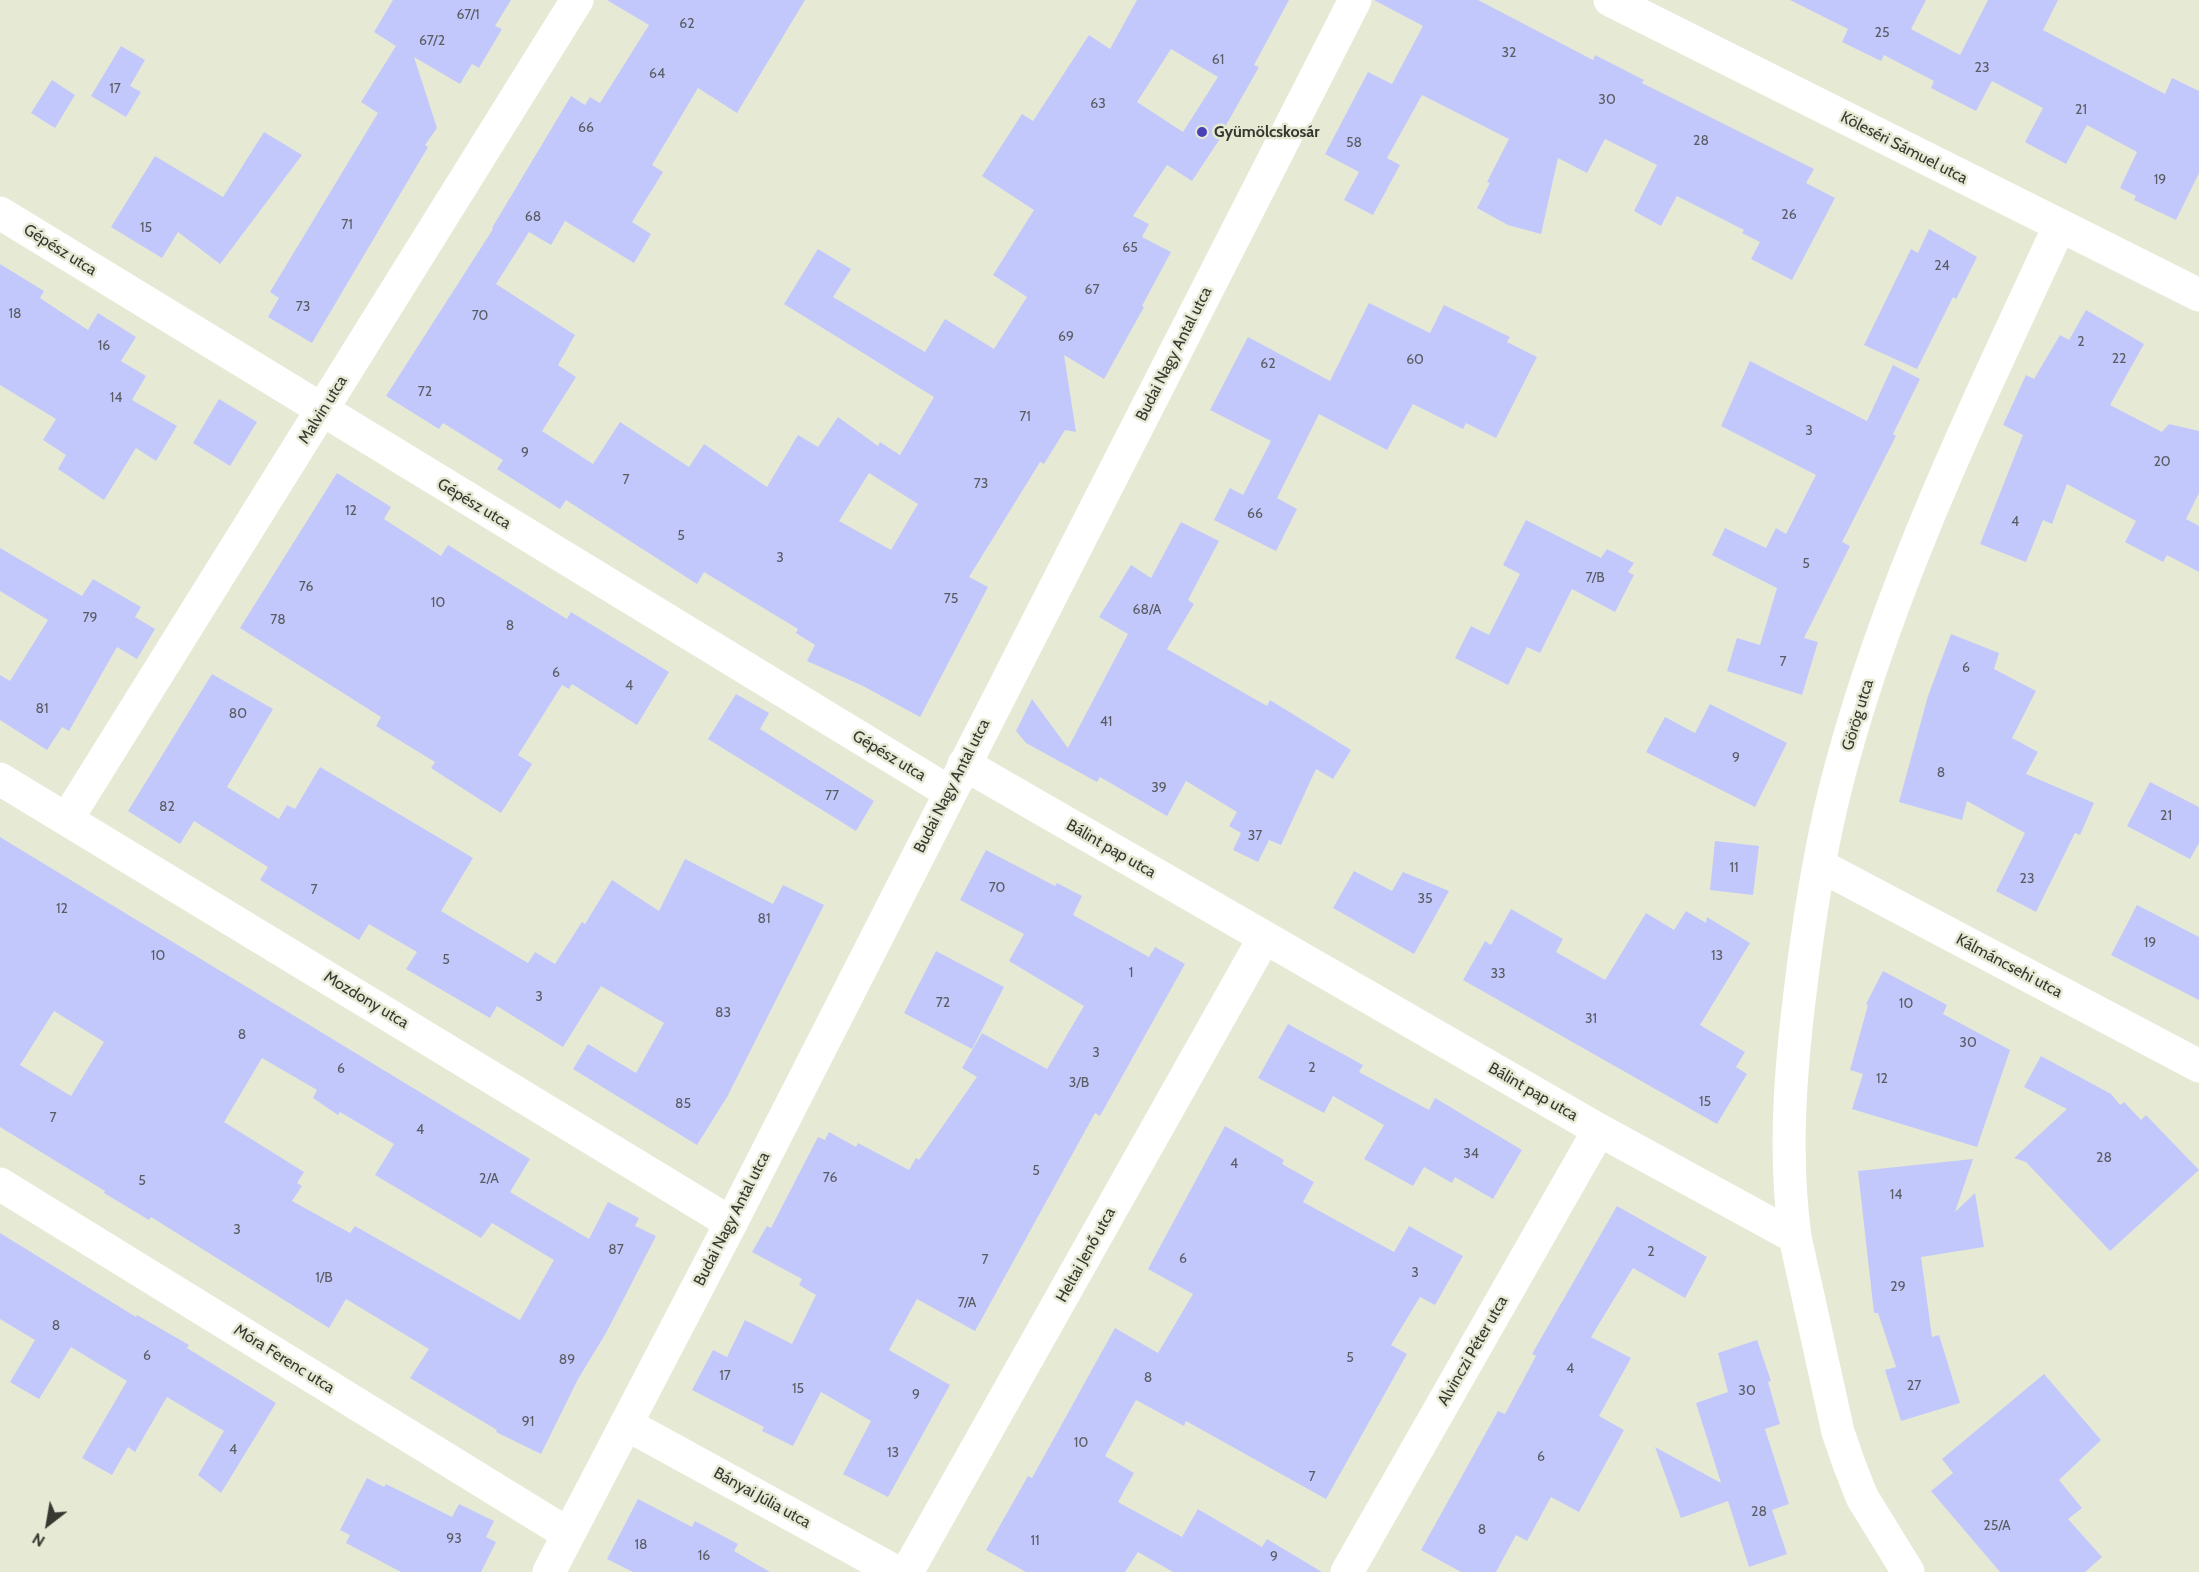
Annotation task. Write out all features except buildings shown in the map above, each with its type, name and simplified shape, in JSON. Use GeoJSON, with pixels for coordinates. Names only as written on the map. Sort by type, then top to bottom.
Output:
{"type":"FeatureCollection","features":[{"type":"Feature","properties":{"kind":"street","name":"Malvin utca"},"geometry":{"type":"LineString","coordinates":[[67,819],[577,0]]}},
{"type":"Feature","properties":{"kind":"street","name":"Budai Nagy Antal utca"},"geometry":{"type":"LineString","coordinates":[[549,1572],[730,1223],[1355,0]]}},
{"type":"Feature","properties":{"kind":"street","name":"Köleséri Sámuel utca"},"geometry":{"type":"LineString","coordinates":[[1611,0],[2199,295]]}},
{"type":"Feature","properties":{"kind":"street","name":"Gépész utca"},"geometry":{"type":"LineString","coordinates":[[0,213],[322,412],[956,778]]}},
{"type":"Feature","properties":{"kind":"street","name":"Görög utca"},"geometry":{"type":"LineString","coordinates":[[1795,1237],[1789,1165],[1791,1078],[1808,929],[1835,792],[1872,668],[1920,535],[2059,226]]}},
{"type":"Feature","properties":{"kind":"street","name":"Mozdony utca"},"geometry":{"type":"LineString","coordinates":[[0,778],[730,1223]]}},
{"type":"Feature","properties":{"kind":"street","name":"Bálint pap utca"},"geometry":{"type":"LineString","coordinates":[[956,778],[1264,938],[1599,1130],[1795,1237]]}},
{"type":"Feature","properties":{"kind":"street","name":"Kálmáncsehi utca"},"geometry":{"type":"LineString","coordinates":[[1819,865],[2199,1066]]}},
{"type":"Feature","properties":{"kind":"street","name":"Heltai Jenő utca"},"geometry":{"type":"LineString","coordinates":[[907,1572],[1264,938]]}},
{"type":"Feature","properties":{"kind":"street","name":"Alvinczi Péter utca"},"geometry":{"type":"LineString","coordinates":[[1347,1572],[1599,1130]]}},
{"type":"Feature","properties":{"kind":"street","name":"Móra Ferenc utca"},"geometry":{"type":"LineString","coordinates":[[0,1184],[568,1534]]}},
{"type":"Feature","properties":{"kind":"street"},"geometry":{"type":"LineString","coordinates":[[1795,1237],[1838,1432],[1845,1453],[1862,1497],[1908,1572]]}},
{"type":"Feature","properties":{"kind":"street","name":"Bányai Júlia utca"},"geometry":{"type":"LineString","coordinates":[[626,1424],[896,1572]]}},
{"type":"Feature","properties":{"kind":"place","name":"Gyümölcskosár"},"geometry":{"type":"Point","coordinates":[1202,132]}}]}
